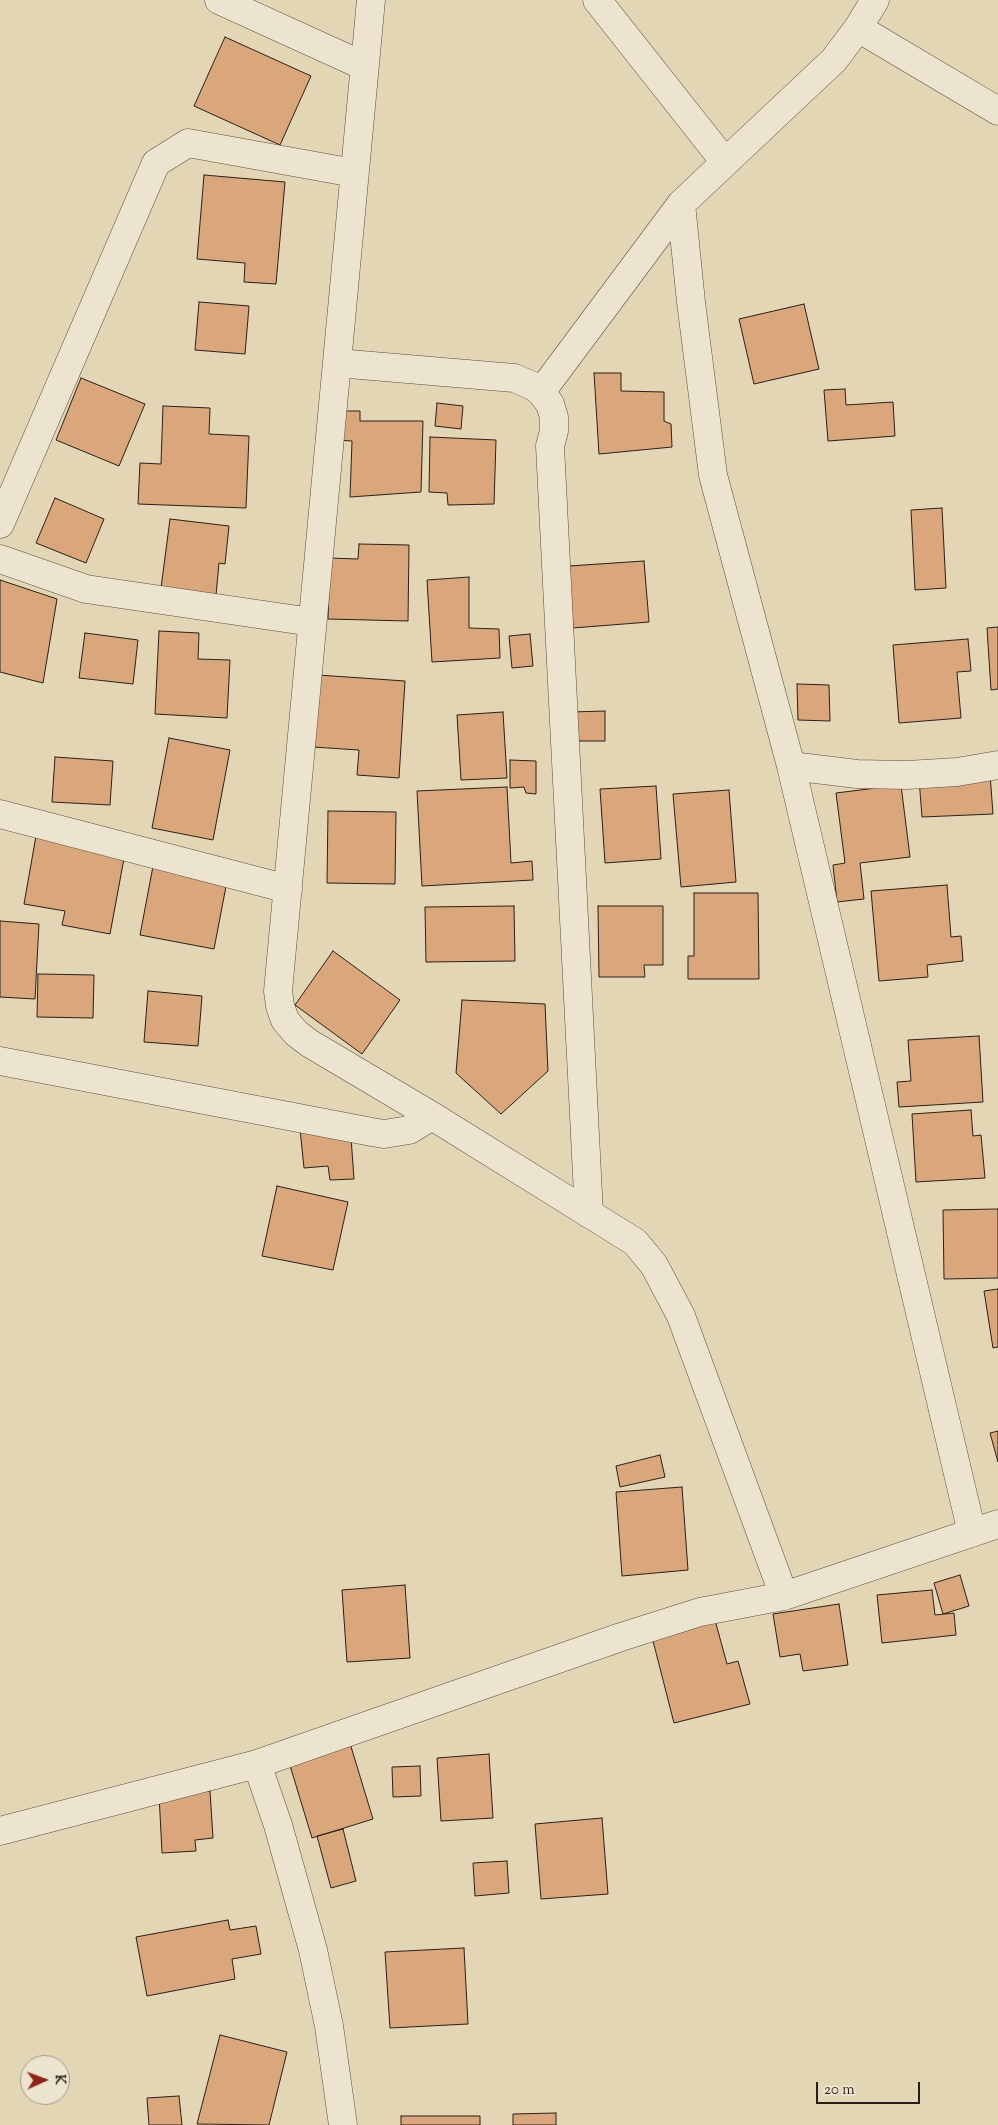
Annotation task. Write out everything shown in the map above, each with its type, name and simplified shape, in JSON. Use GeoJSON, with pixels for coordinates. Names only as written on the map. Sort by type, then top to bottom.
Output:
{"type":"FeatureCollection","features":[{"type":"Feature","properties":{"kind":"street"},"geometry":{"type":"LineString","coordinates":[[219,0],[364,66]]}},
{"type":"Feature","properties":{"kind":"street"},"geometry":{"type":"LineString","coordinates":[[371,0],[278,990],[280,1006],[285,1020],[296,1033],[309,1043],[432,1116],[635,1242],[654,1265],[669,1290],[681,1316],[784,1596]]}},
{"type":"Feature","properties":{"kind":"street"},"geometry":{"type":"LineString","coordinates":[[597,0],[725,162]]}},
{"type":"Feature","properties":{"kind":"street"},"geometry":{"type":"LineString","coordinates":[[541,392],[681,204],[834,60],[858,28],[875,0]]}},
{"type":"Feature","properties":{"kind":"street"},"geometry":{"type":"LineString","coordinates":[[858,28],[998,111]]}},
{"type":"Feature","properties":{"kind":"street"},"geometry":{"type":"LineString","coordinates":[[0,524],[156,163],[188,143],[354,173]]}},
{"type":"Feature","properties":{"kind":"street"},"geometry":{"type":"LineString","coordinates":[[681,204],[691,302],[713,475],[790,766],[972,1532]]}},
{"type":"Feature","properties":{"kind":"street"},"geometry":{"type":"LineString","coordinates":[[337,362],[514,378],[534,386],[550,404],[554,418],[554,432],[550,446],[590,1214]]}},
{"type":"Feature","properties":{"kind":"street"},"geometry":{"type":"LineString","coordinates":[[0,559],[86,589],[312,622]]}},
{"type":"Feature","properties":{"kind":"street"},"geometry":{"type":"LineString","coordinates":[[790,766],[857,774],[907,776],[957,772],[998,765]]}},
{"type":"Feature","properties":{"kind":"street"},"geometry":{"type":"LineString","coordinates":[[0,814],[288,890]]}},
{"type":"Feature","properties":{"kind":"street"},"geometry":{"type":"LineString","coordinates":[[0,1061],[372,1132],[390,1133],[409,1130],[432,1116]]}},
{"type":"Feature","properties":{"kind":"street"},"geometry":{"type":"LineString","coordinates":[[0,1831],[257,1764],[621,1637],[700,1612],[784,1596],[998,1524]]}},
{"type":"Feature","properties":{"kind":"street"},"geometry":{"type":"LineString","coordinates":[[257,1764],[281,1834],[313,1950],[328,2026],[343,2125]]}},
{"type":"Feature","properties":{"kind":"building"},"geometry":{"type":"Polygon","coordinates":[[[225,37],[311,76],[280,145],[194,106],[225,37]]]}},
{"type":"Feature","properties":{"kind":"building"},"geometry":{"type":"Polygon","coordinates":[[[204,175],[285,182],[276,284],[244,282],[245,263],[197,259],[204,175]]]}},
{"type":"Feature","properties":{"kind":"building"},"geometry":{"type":"Polygon","coordinates":[[[199,302],[249,306],[245,354],[195,350],[199,302]]]}},
{"type":"Feature","properties":{"kind":"building"},"geometry":{"type":"Polygon","coordinates":[[[804,304],[819,369],[754,384],[739,319],[804,304]]]}},
{"type":"Feature","properties":{"kind":"building"},"geometry":{"type":"Polygon","coordinates":[[[594,373],[621,373],[621,391],[664,392],[664,421],[671,424],[672,447],[599,454],[594,373]]]}},
{"type":"Feature","properties":{"kind":"building"},"geometry":{"type":"Polygon","coordinates":[[[81,378],[145,404],[119,466],[56,440],[81,378]]]}},
{"type":"Feature","properties":{"kind":"building"},"geometry":{"type":"Polygon","coordinates":[[[845,389],[846,405],[893,402],[895,436],[828,441],[824,390],[845,389]]]}},
{"type":"Feature","properties":{"kind":"building"},"geometry":{"type":"Polygon","coordinates":[[[437,403],[463,406],[461,429],[435,426],[437,403]]]}},
{"type":"Feature","properties":{"kind":"building"},"geometry":{"type":"Polygon","coordinates":[[[163,406],[210,408],[209,434],[249,436],[246,508],[138,504],[140,463],[161,464],[163,406]]]}},
{"type":"Feature","properties":{"kind":"building"},"geometry":{"type":"Polygon","coordinates":[[[341,411],[360,411],[360,421],[423,421],[421,492],[350,497],[352,441],[335,440],[341,411]]]}},
{"type":"Feature","properties":{"kind":"building"},"geometry":{"type":"Polygon","coordinates":[[[430,437],[496,440],[494,504],[448,505],[447,493],[429,492],[430,437]]]}},
{"type":"Feature","properties":{"kind":"building"},"geometry":{"type":"Polygon","coordinates":[[[55,498],[104,519],[86,563],[36,543],[55,498]]]}},
{"type":"Feature","properties":{"kind":"building"},"geometry":{"type":"Polygon","coordinates":[[[942,508],[946,588],[915,590],[911,510],[942,508]]]}},
{"type":"Feature","properties":{"kind":"building"},"geometry":{"type":"Polygon","coordinates":[[[170,519],[229,526],[225,564],[219,563],[216,595],[161,588],[170,519]]]}},
{"type":"Feature","properties":{"kind":"building"},"geometry":{"type":"Polygon","coordinates":[[[359,544],[409,545],[408,621],[328,619],[330,558],[358,559],[359,544]]]}},
{"type":"Feature","properties":{"kind":"building"},"geometry":{"type":"Polygon","coordinates":[[[644,561],[649,622],[573,628],[569,566],[644,561]]]}},
{"type":"Feature","properties":{"kind":"building"},"geometry":{"type":"Polygon","coordinates":[[[469,577],[469,628],[499,629],[500,658],[432,662],[427,580],[469,577]]]}},
{"type":"Feature","properties":{"kind":"building"},"geometry":{"type":"Polygon","coordinates":[[[0,580],[57,599],[43,683],[0,672],[0,580]]]}},
{"type":"Feature","properties":{"kind":"building"},"geometry":{"type":"Polygon","coordinates":[[[998,627],[998,689],[991,690],[987,628],[998,627]]]}},
{"type":"Feature","properties":{"kind":"building"},"geometry":{"type":"Polygon","coordinates":[[[159,631],[199,633],[198,659],[230,660],[227,718],[155,714],[159,631]]]}},
{"type":"Feature","properties":{"kind":"building"},"geometry":{"type":"Polygon","coordinates":[[[85,633],[138,640],[133,684],[79,678],[85,633]]]}},
{"type":"Feature","properties":{"kind":"building"},"geometry":{"type":"Polygon","coordinates":[[[530,634],[533,666],[512,668],[509,636],[530,634]]]}},
{"type":"Feature","properties":{"kind":"building"},"geometry":{"type":"Polygon","coordinates":[[[968,639],[971,671],[957,672],[961,718],[899,723],[893,645],[968,639]]]}},
{"type":"Feature","properties":{"kind":"building"},"geometry":{"type":"Polygon","coordinates":[[[318,675],[405,681],[399,778],[357,775],[359,750],[313,747],[318,675]]]}},
{"type":"Feature","properties":{"kind":"building"},"geometry":{"type":"Polygon","coordinates":[[[797,684],[829,685],[830,721],[798,720],[797,684]]]}},
{"type":"Feature","properties":{"kind":"building"},"geometry":{"type":"Polygon","coordinates":[[[605,711],[605,741],[571,741],[571,712],[605,711]]]}},
{"type":"Feature","properties":{"kind":"building"},"geometry":{"type":"Polygon","coordinates":[[[503,712],[507,778],[461,780],[457,715],[503,712]]]}},
{"type":"Feature","properties":{"kind":"building"},"geometry":{"type":"Polygon","coordinates":[[[169,738],[230,750],[213,840],[152,828],[169,738]]]}},
{"type":"Feature","properties":{"kind":"building"},"geometry":{"type":"Polygon","coordinates":[[[55,757],[113,761],[110,805],[52,802],[55,757]]]}},
{"type":"Feature","properties":{"kind":"building"},"geometry":{"type":"Polygon","coordinates":[[[510,760],[536,761],[536,794],[526,793],[524,787],[510,788],[510,760]]]}},
{"type":"Feature","properties":{"kind":"building"},"geometry":{"type":"Polygon","coordinates":[[[990,774],[993,814],[922,817],[919,779],[990,774]]]}},
{"type":"Feature","properties":{"kind":"building"},"geometry":{"type":"Polygon","coordinates":[[[901,785],[910,857],[860,863],[864,899],[837,902],[833,865],[845,863],[836,793],[901,785]]]}},
{"type":"Feature","properties":{"kind":"building"},"geometry":{"type":"Polygon","coordinates":[[[656,786],[661,859],[605,863],[600,789],[656,786]]]}},
{"type":"Feature","properties":{"kind":"building"},"geometry":{"type":"Polygon","coordinates":[[[507,787],[511,863],[532,861],[533,880],[422,886],[417,791],[507,787]]]}},
{"type":"Feature","properties":{"kind":"building"},"geometry":{"type":"Polygon","coordinates":[[[729,790],[736,882],[681,887],[673,794],[729,790]]]}},
{"type":"Feature","properties":{"kind":"building"},"geometry":{"type":"Polygon","coordinates":[[[328,811],[396,812],[395,884],[327,883],[328,811]]]}},
{"type":"Feature","properties":{"kind":"building"},"geometry":{"type":"Polygon","coordinates":[[[36,836],[125,853],[110,934],[62,925],[65,911],[24,904],[36,836]]]}},
{"type":"Feature","properties":{"kind":"building"},"geometry":{"type":"Polygon","coordinates":[[[154,861],[228,876],[214,949],[140,935],[154,861]]]}},
{"type":"Feature","properties":{"kind":"building"},"geometry":{"type":"Polygon","coordinates":[[[947,885],[951,937],[961,936],[963,961],[927,965],[928,977],[879,981],[871,891],[947,885]]]}},
{"type":"Feature","properties":{"kind":"building"},"geometry":{"type":"Polygon","coordinates":[[[694,893],[758,893],[759,979],[688,979],[688,956],[694,956],[694,893]]]}},
{"type":"Feature","properties":{"kind":"building"},"geometry":{"type":"Polygon","coordinates":[[[514,906],[515,961],[426,962],[425,907],[514,906]]]}},
{"type":"Feature","properties":{"kind":"building"},"geometry":{"type":"Polygon","coordinates":[[[598,906],[663,906],[663,965],[644,965],[645,977],[599,977],[598,906]]]}},
{"type":"Feature","properties":{"kind":"building"},"geometry":{"type":"Polygon","coordinates":[[[0,921],[39,924],[35,999],[0,997],[0,921]]]}},
{"type":"Feature","properties":{"kind":"building"},"geometry":{"type":"Polygon","coordinates":[[[333,951],[400,1000],[362,1054],[295,1005],[333,951]]]}},
{"type":"Feature","properties":{"kind":"building"},"geometry":{"type":"Polygon","coordinates":[[[38,974],[94,975],[93,1018],[37,1017],[38,974]]]}},
{"type":"Feature","properties":{"kind":"building"},"geometry":{"type":"Polygon","coordinates":[[[148,991],[202,996],[198,1046],[144,1042],[148,991]]]}},
{"type":"Feature","properties":{"kind":"building"},"geometry":{"type":"Polygon","coordinates":[[[462,1000],[545,1004],[548,1071],[501,1114],[456,1073],[462,1000]]]}},
{"type":"Feature","properties":{"kind":"building"},"geometry":{"type":"Polygon","coordinates":[[[979,1036],[983,1102],[899,1107],[897,1082],[911,1081],[908,1040],[979,1036]]]}},
{"type":"Feature","properties":{"kind":"building"},"geometry":{"type":"Polygon","coordinates":[[[971,1110],[973,1136],[981,1135],[985,1178],[916,1182],[912,1114],[971,1110]]]}},
{"type":"Feature","properties":{"kind":"building"},"geometry":{"type":"Polygon","coordinates":[[[300,1129],[351,1137],[354,1179],[330,1180],[328,1166],[304,1168],[300,1129]]]}},
{"type":"Feature","properties":{"kind":"building"},"geometry":{"type":"Polygon","coordinates":[[[277,1186],[348,1202],[333,1270],[262,1256],[277,1186]]]}},
{"type":"Feature","properties":{"kind":"building"},"geometry":{"type":"Polygon","coordinates":[[[998,1209],[998,1278],[944,1279],[943,1210],[998,1209]]]}},
{"type":"Feature","properties":{"kind":"building"},"geometry":{"type":"Polygon","coordinates":[[[998,1289],[998,1347],[993,1348],[984,1291],[998,1289]]]}},
{"type":"Feature","properties":{"kind":"building"},"geometry":{"type":"Polygon","coordinates":[[[998,1431],[998,1462],[990,1433],[998,1431]]]}},
{"type":"Feature","properties":{"kind":"building"},"geometry":{"type":"Polygon","coordinates":[[[660,1455],[665,1477],[620,1487],[616,1466],[660,1455]]]}},
{"type":"Feature","properties":{"kind":"building"},"geometry":{"type":"Polygon","coordinates":[[[682,1487],[688,1570],[622,1576],[616,1492],[682,1487]]]}},
{"type":"Feature","properties":{"kind":"building"},"geometry":{"type":"Polygon","coordinates":[[[960,1575],[969,1606],[943,1614],[934,1583],[960,1575]]]}},
{"type":"Feature","properties":{"kind":"building"},"geometry":{"type":"Polygon","coordinates":[[[405,1585],[410,1658],[347,1662],[342,1590],[405,1585]]]}},
{"type":"Feature","properties":{"kind":"building"},"geometry":{"type":"Polygon","coordinates":[[[932,1590],[935,1615],[954,1613],[956,1635],[882,1643],[877,1595],[932,1590]]]}},
{"type":"Feature","properties":{"kind":"building"},"geometry":{"type":"Polygon","coordinates":[[[839,1604],[848,1665],[803,1671],[800,1654],[780,1657],[773,1614],[839,1604]]]}},
{"type":"Feature","properties":{"kind":"building"},"geometry":{"type":"Polygon","coordinates":[[[715,1620],[727,1664],[738,1661],[750,1704],[674,1723],[652,1637],[715,1620]]]}},
{"type":"Feature","properties":{"kind":"building"},"geometry":{"type":"Polygon","coordinates":[[[349,1740],[373,1819],[312,1838],[288,1759],[349,1740]]]}},
{"type":"Feature","properties":{"kind":"building"},"geometry":{"type":"Polygon","coordinates":[[[489,1754],[493,1818],[441,1821],[437,1758],[489,1754]]]}},
{"type":"Feature","properties":{"kind":"building"},"geometry":{"type":"Polygon","coordinates":[[[420,1766],[421,1796],[393,1797],[392,1767],[420,1766]]]}},
{"type":"Feature","properties":{"kind":"building"},"geometry":{"type":"Polygon","coordinates":[[[210,1791],[213,1838],[195,1840],[196,1851],[162,1853],[159,1794],[210,1791]]]}},
{"type":"Feature","properties":{"kind":"building"},"geometry":{"type":"Polygon","coordinates":[[[602,1818],[608,1894],[541,1899],[535,1824],[602,1818]]]}},
{"type":"Feature","properties":{"kind":"building"},"geometry":{"type":"Polygon","coordinates":[[[343,1829],[356,1881],[331,1888],[317,1836],[343,1829]]]}},
{"type":"Feature","properties":{"kind":"building"},"geometry":{"type":"Polygon","coordinates":[[[507,1861],[509,1893],[475,1896],[473,1863],[507,1861]]]}},
{"type":"Feature","properties":{"kind":"building"},"geometry":{"type":"Polygon","coordinates":[[[228,1920],[230,1930],[256,1926],[261,1954],[232,1959],[235,1979],[147,1996],[136,1937],[228,1920]]]}},
{"type":"Feature","properties":{"kind":"building"},"geometry":{"type":"Polygon","coordinates":[[[464,1948],[468,2024],[390,2028],[385,1952],[464,1948]]]}},
{"type":"Feature","properties":{"kind":"building"},"geometry":{"type":"Polygon","coordinates":[[[220,2035],[287,2052],[269,2125],[197,2124],[220,2035]]]}},
{"type":"Feature","properties":{"kind":"building"},"geometry":{"type":"Polygon","coordinates":[[[179,2096],[182,2125],[149,2125],[147,2098],[179,2096]]]}},
{"type":"Feature","properties":{"kind":"building"},"geometry":{"type":"Polygon","coordinates":[[[556,2113],[556,2125],[513,2125],[513,2114],[556,2113]]]}},
{"type":"Feature","properties":{"kind":"building"},"geometry":{"type":"Polygon","coordinates":[[[401,2116],[480,2116],[480,2125],[401,2125],[401,2116]]]}}]}
